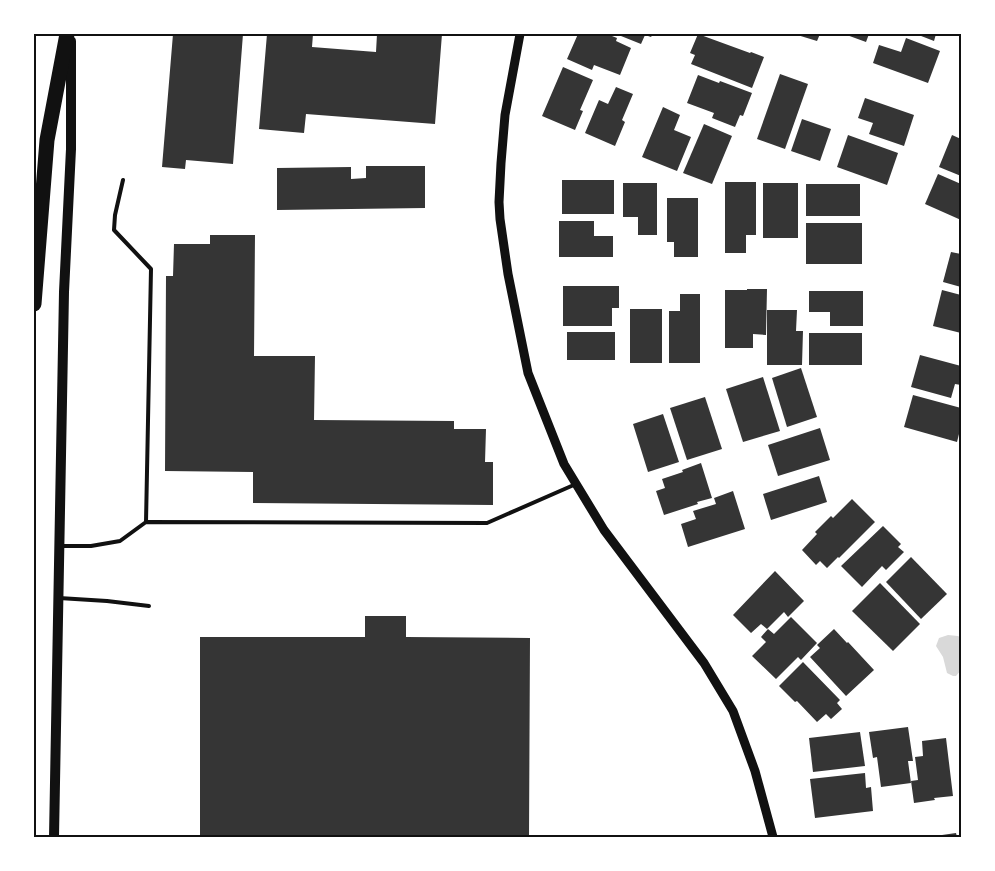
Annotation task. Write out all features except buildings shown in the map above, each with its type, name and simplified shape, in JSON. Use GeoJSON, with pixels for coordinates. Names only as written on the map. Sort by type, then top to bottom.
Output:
{"type":"FeatureCollection","features":[{"type":"Feature","properties":{"kind":"highway"},"geometry":{"type":"LineString","coordinates":[[34,304],[47,140],[67,34]]}},
{"type":"Feature","properties":{"kind":"main road"},"geometry":{"type":"LineString","coordinates":[[54,837],[65,273],[71,149],[71,34]]}},
{"type":"Feature","properties":{"kind":"street"},"geometry":{"type":"LineString","coordinates":[[520,34],[505,115],[501,163],[500,219],[508,274],[528,373],[564,464],[576,484],[604,530],[704,663],[733,710],[755,771],[774,837]]}},
{"type":"Feature","properties":{"kind":"lane"},"geometry":{"type":"LineString","coordinates":[[123,180],[115,215],[114,230],[150,269],[146,522]]}},
{"type":"Feature","properties":{"kind":"lane"},"geometry":{"type":"LineString","coordinates":[[60,546],[91,546],[120,541],[146,522],[487,523],[576,484]]}},
{"type":"Feature","properties":{"kind":"lane"},"geometry":{"type":"LineString","coordinates":[[59,598],[149,606]]}},
{"type":"Feature","properties":{"kind":"shaded area"},"geometry":{"type":"Polygon","coordinates":[[[948,635],[961,638],[959,655],[961,670],[956,676],[947,673],[943,657],[936,646],[939,638],[948,635]]]}}]}
